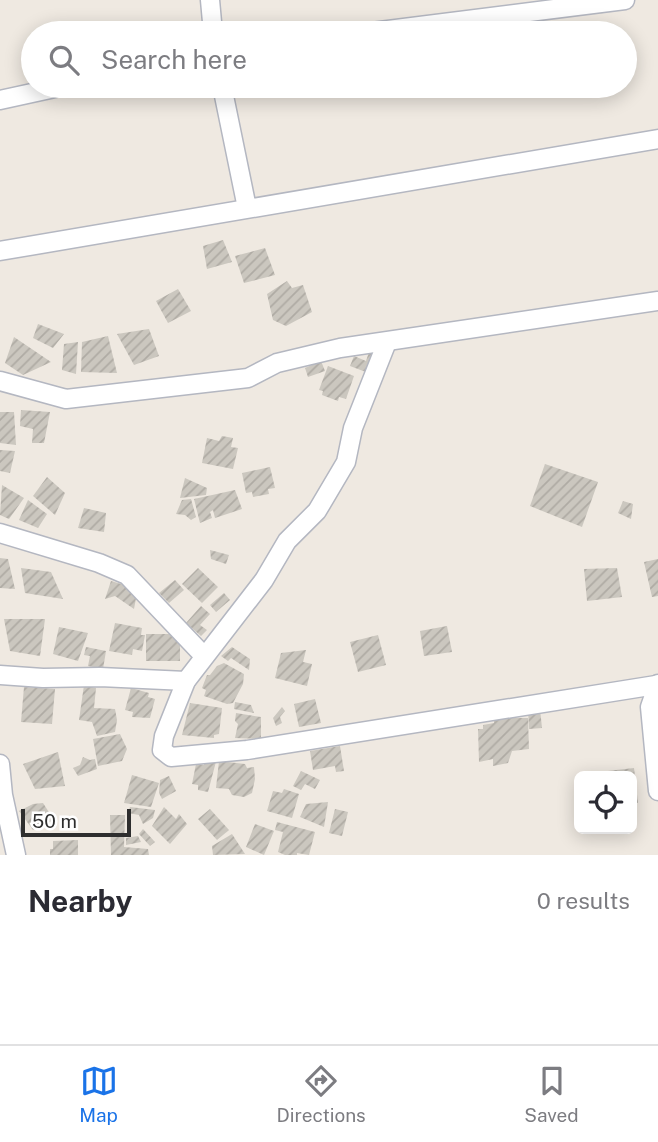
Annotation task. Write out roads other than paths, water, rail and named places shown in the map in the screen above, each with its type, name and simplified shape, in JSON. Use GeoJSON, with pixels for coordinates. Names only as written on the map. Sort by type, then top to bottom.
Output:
{"type":"FeatureCollection","features":[{"type":"Feature","properties":{"kind":"street"},"geometry":{"type":"LineString","coordinates":[[209,0],[212,21]]}},
{"type":"Feature","properties":{"kind":"street"},"geometry":{"type":"LineString","coordinates":[[459,21],[625,0]]}},
{"type":"Feature","properties":{"kind":"street"},"geometry":{"type":"LineString","coordinates":[[0,100],[21,95]]}},
{"type":"Feature","properties":{"kind":"street"},"geometry":{"type":"LineString","coordinates":[[224,98],[247,208]]}},
{"type":"Feature","properties":{"kind":"street"},"geometry":{"type":"LineString","coordinates":[[0,251],[658,139]]}},
{"type":"Feature","properties":{"kind":"street"},"geometry":{"type":"LineString","coordinates":[[0,381],[66,399],[248,378],[277,363],[340,348],[658,301]]}},
{"type":"Feature","properties":{"kind":"street"},"geometry":{"type":"LineString","coordinates":[[387,342],[353,428],[346,462],[317,511],[287,541],[264,580],[186,681],[164,736],[162,750],[172,757],[247,750],[657,685],[650,707],[658,791]]}},
{"type":"Feature","properties":{"kind":"street"},"geometry":{"type":"LineString","coordinates":[[0,533],[99,563],[127,575],[204,656]]}},
{"type":"Feature","properties":{"kind":"street"},"geometry":{"type":"LineString","coordinates":[[0,675],[186,681]]}},
{"type":"Feature","properties":{"kind":"street"},"geometry":{"type":"LineString","coordinates":[[0,764],[3,795],[16,855]]}}]}
